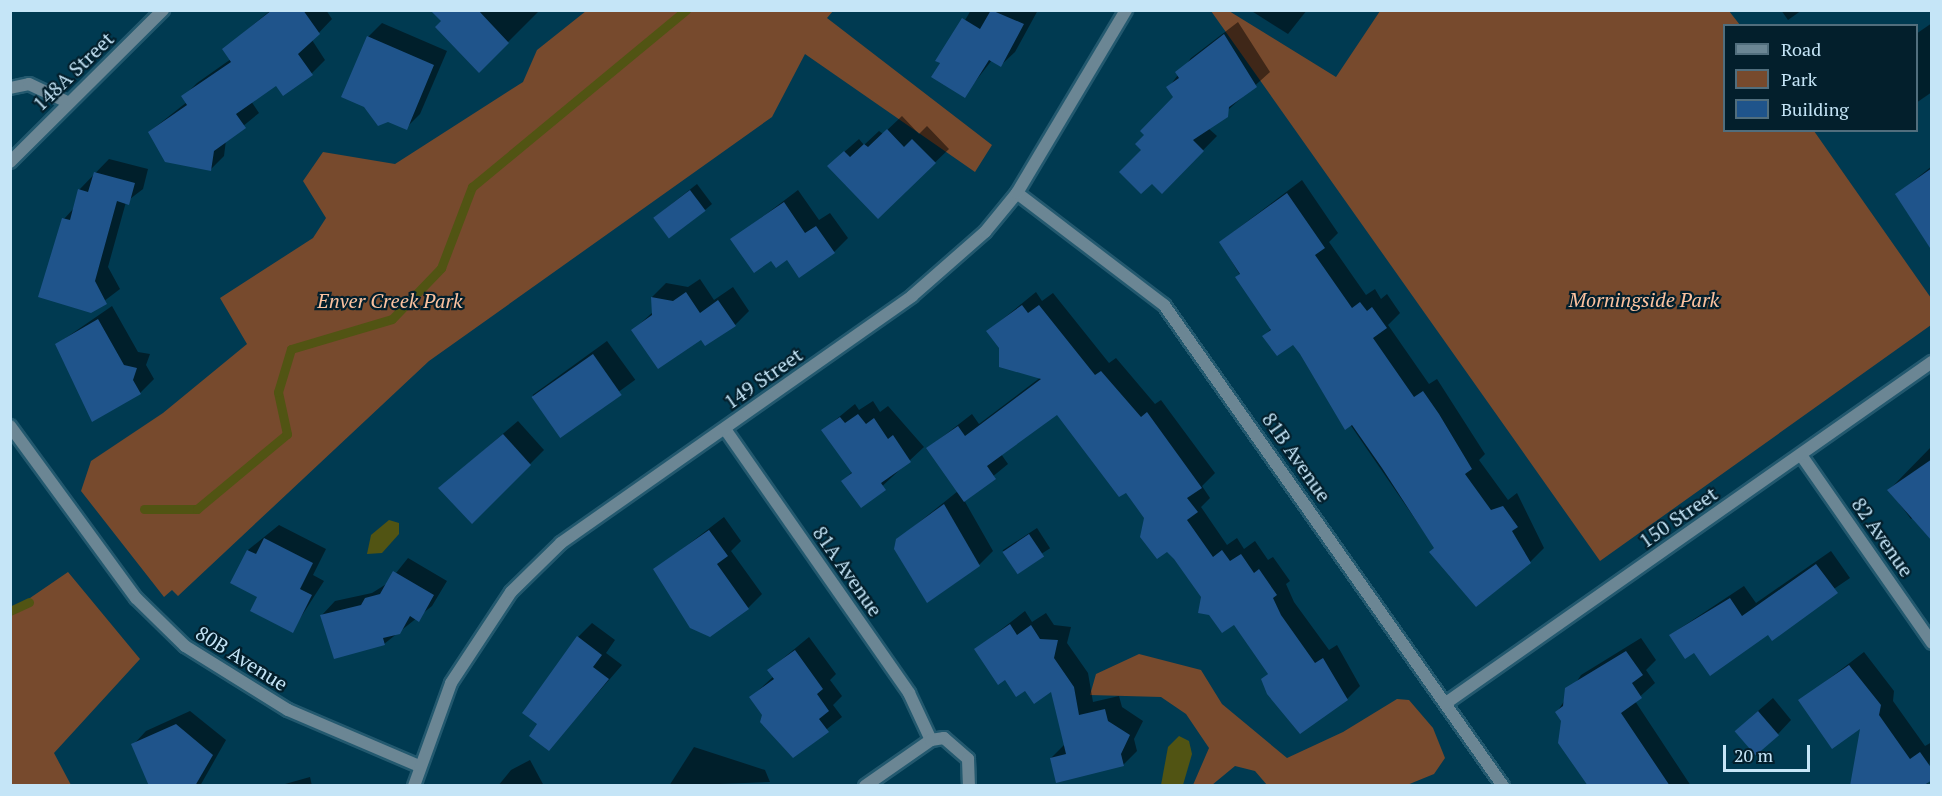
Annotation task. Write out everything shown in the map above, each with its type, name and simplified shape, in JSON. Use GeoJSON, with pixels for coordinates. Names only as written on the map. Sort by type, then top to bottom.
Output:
{"type":"FeatureCollection","features":[{"type":"Feature","properties":{"kind":"street","name":"148A Street"},"geometry":{"type":"LineString","coordinates":[[12,156],[163,10]]}},
{"type":"Feature","properties":{"kind":"street","name":"149 Street"},"geometry":{"type":"LineString","coordinates":[[417,765],[460,666],[522,580],[561,543],[912,296],[985,232],[1017,193],[1126,10]]}},
{"type":"Feature","properties":{"kind":"street"},"geometry":{"type":"LineString","coordinates":[[10,88],[29,84],[67,102]]}},
{"type":"Feature","properties":{"kind":"street","name":"81B Avenue"},"geometry":{"type":"LineString","coordinates":[[1017,193],[1164,305],[1503,786]]}},
{"type":"Feature","properties":{"kind":"street","name":"150 Street"},"geometry":{"type":"LineString","coordinates":[[1446,704],[1932,362]]}},
{"type":"Feature","properties":{"kind":"street","name":"80B Avenue"},"geometry":{"type":"LineString","coordinates":[[10,426],[136,598],[179,641],[230,678],[288,710],[417,765]]}},
{"type":"Feature","properties":{"kind":"street","name":"81A Avenue"},"geometry":{"type":"LineString","coordinates":[[725,429],[909,693],[931,740]]}},
{"type":"Feature","properties":{"kind":"street","name":"82 Avenue"},"geometry":{"type":"LineString","coordinates":[[1801,455],[1932,643]]}},
{"type":"Feature","properties":{"kind":"street"},"geometry":{"type":"LineString","coordinates":[[865,786],[931,740],[944,738],[960,749],[971,765],[969,786]]}},
{"type":"Feature","properties":{"kind":"street"},"geometry":{"type":"LineString","coordinates":[[414,786],[417,765]]}},
{"type":"Feature","properties":{"kind":"green space","name":"Enver Creek Park"},"geometry":{"type":"Polygon","coordinates":[[[586,11],[833,11],[827,18],[992,145],[975,172],[805,54],[772,117],[429,361],[178,596],[172,590],[164,597],[81,491],[91,461],[163,413],[247,344],[220,298],[313,238],[326,218],[303,181],[323,152],[395,164],[523,82],[537,50],[586,11]]]}},
{"type":"Feature","properties":{"kind":"green space","name":"Morningside Park"},"geometry":{"type":"Polygon","coordinates":[[[1211,11],[1229,11],[1336,77],[1380,11],[1729,11],[1739,24],[1723,24],[1723,132],[1815,132],[1931,298],[1931,325],[1600,561],[1211,11]]]}},
{"type":"Feature","properties":{"kind":"green space"},"geometry":{"type":"Polygon","coordinates":[[[68,572],[140,659],[54,753],[71,785],[11,785],[11,611],[68,572]]]}},
{"type":"Feature","properties":{"kind":"green space"},"geometry":{"type":"Polygon","coordinates":[[[1139,654],[1201,670],[1222,704],[1287,758],[1343,732],[1397,699],[1409,700],[1433,728],[1445,758],[1434,774],[1407,785],[1267,785],[1255,771],[1235,766],[1212,785],[1193,785],[1209,748],[1186,714],[1161,697],[1090,695],[1096,674],[1139,654]]]}},
{"type":"Feature","properties":{"kind":"shaded area"},"geometry":{"type":"Polygon","coordinates":[[[389,520],[399,523],[399,534],[382,553],[367,554],[371,535],[389,520]]]}},
{"type":"Feature","properties":{"kind":"shaded area"},"geometry":{"type":"Polygon","coordinates":[[[1179,736],[1189,741],[1192,754],[1183,785],[1161,785],[1168,747],[1179,736]]]}},
{"type":"Feature","properties":{"kind":"building"},"geometry":{"type":"Polygon","coordinates":[[[272,10],[303,10],[320,34],[298,54],[313,75],[283,96],[276,86],[236,114],[246,128],[214,151],[211,171],[165,162],[148,132],[187,105],[181,96],[231,62],[222,49],[272,10]]]}},
{"type":"Feature","properties":{"kind":"building"},"geometry":{"type":"Polygon","coordinates":[[[430,10],[478,10],[509,43],[479,73],[435,27],[441,21],[430,10]]]}},
{"type":"Feature","properties":{"kind":"building"},"geometry":{"type":"Polygon","coordinates":[[[991,10],[1024,24],[1001,67],[989,60],[965,98],[931,77],[940,63],[935,61],[962,18],[980,29],[991,10]]]}},
{"type":"Feature","properties":{"kind":"building"},"geometry":{"type":"Polygon","coordinates":[[[1224,34],[1257,87],[1229,107],[1228,117],[1193,140],[1204,151],[1162,194],[1152,184],[1141,194],[1119,172],[1141,150],[1135,144],[1144,135],[1140,131],[1173,97],[1166,87],[1179,78],[1175,72],[1224,34]]]}},
{"type":"Feature","properties":{"kind":"building"},"geometry":{"type":"Polygon","coordinates":[[[367,36],[434,65],[407,130],[388,122],[378,126],[364,107],[341,97],[367,36]]]}},
{"type":"Feature","properties":{"kind":"building"},"geometry":{"type":"Polygon","coordinates":[[[887,129],[904,147],[912,139],[936,163],[878,219],[827,166],[844,151],[850,157],[864,144],[868,147],[887,129]]]}},
{"type":"Feature","properties":{"kind":"building"},"geometry":{"type":"Polygon","coordinates":[[[1932,168],[1932,251],[1895,194],[1932,168]]]}},
{"type":"Feature","properties":{"kind":"building"},"geometry":{"type":"Polygon","coordinates":[[[94,172],[135,183],[129,205],[117,201],[95,281],[107,304],[91,313],[38,297],[62,218],[70,220],[78,189],[88,192],[94,172]]]}},
{"type":"Feature","properties":{"kind":"building"},"geometry":{"type":"Polygon","coordinates":[[[690,190],[706,211],[669,238],[653,218],[690,190]]]}},
{"type":"Feature","properties":{"kind":"building"},"geometry":{"type":"Polygon","coordinates":[[[1287,193],[1325,248],[1315,255],[1352,308],[1360,302],[1367,311],[1372,307],[1387,328],[1373,338],[1414,397],[1423,391],[1439,414],[1472,469],[1465,474],[1491,510],[1503,506],[1518,527],[1512,531],[1531,563],[1476,607],[1429,552],[1434,548],[1382,468],[1352,425],[1345,430],[1293,345],[1277,356],[1262,336],[1271,330],[1235,277],[1240,274],[1219,242],[1287,193]]]}},
{"type":"Feature","properties":{"kind":"building"},"geometry":{"type":"Polygon","coordinates":[[[784,202],[805,233],[816,226],[835,253],[799,278],[787,260],[776,268],[771,261],[754,273],[730,239],[784,202]]]}},
{"type":"Feature","properties":{"kind":"building"},"geometry":{"type":"Polygon","coordinates":[[[686,292],[700,313],[718,300],[736,326],[705,346],[701,340],[658,369],[631,330],[652,315],[651,297],[673,301],[686,292]]]}},
{"type":"Feature","properties":{"kind":"building"},"geometry":{"type":"Polygon","coordinates":[[[1022,305],[1028,313],[1039,305],[1095,375],[1101,371],[1141,417],[1147,412],[1202,488],[1187,498],[1198,512],[1187,520],[1213,557],[1222,550],[1230,561],[1241,554],[1254,573],[1259,569],[1277,595],[1273,598],[1281,615],[1315,663],[1323,658],[1348,700],[1300,734],[1267,694],[1261,679],[1268,674],[1234,625],[1222,633],[1209,615],[1198,613],[1201,597],[1174,559],[1167,552],[1157,559],[1140,537],[1144,518],[1126,493],[1119,497],[1057,415],[987,466],[996,479],[964,502],[926,448],[958,426],[965,436],[1041,379],[999,367],[999,348],[986,331],[1022,305]]]}},
{"type":"Feature","properties":{"kind":"building"},"geometry":{"type":"Polygon","coordinates":[[[98,319],[124,365],[137,368],[133,380],[141,394],[92,422],[55,344],[98,319]]]}},
{"type":"Feature","properties":{"kind":"building"},"geometry":{"type":"Polygon","coordinates":[[[593,354],[622,395],[560,438],[532,397],[593,354]]]}},
{"type":"Feature","properties":{"kind":"building"},"geometry":{"type":"Polygon","coordinates":[[[858,414],[866,424],[874,418],[888,439],[893,435],[911,462],[881,483],[886,490],[861,508],[841,481],[852,473],[821,430],[840,417],[845,423],[858,414]]]}},
{"type":"Feature","properties":{"kind":"building"},"geometry":{"type":"Polygon","coordinates":[[[503,434],[531,465],[472,524],[438,488],[503,434]]]}},
{"type":"Feature","properties":{"kind":"building"},"geometry":{"type":"Polygon","coordinates":[[[1932,459],[1932,541],[1887,490],[1932,459]]]}},
{"type":"Feature","properties":{"kind":"building"},"geometry":{"type":"Polygon","coordinates":[[[944,504],[980,566],[927,603],[894,549],[896,539],[944,504]]]}},
{"type":"Feature","properties":{"kind":"building"},"geometry":{"type":"Polygon","coordinates":[[[709,530],[728,556],[717,564],[749,609],[710,637],[690,628],[653,569],[709,530]]]}},
{"type":"Feature","properties":{"kind":"building"},"geometry":{"type":"Polygon","coordinates":[[[1029,534],[1044,556],[1018,574],[1002,552],[1029,534]]]}},
{"type":"Feature","properties":{"kind":"building"},"geometry":{"type":"Polygon","coordinates":[[[264,538],[313,563],[300,589],[312,595],[293,633],[250,611],[257,597],[230,583],[247,550],[256,554],[264,538]]]}},
{"type":"Feature","properties":{"kind":"building"},"geometry":{"type":"Polygon","coordinates":[[[1816,564],[1838,593],[1772,641],[1768,635],[1710,676],[1694,653],[1685,659],[1669,635],[1730,598],[1742,616],[1816,564]]]}},
{"type":"Feature","properties":{"kind":"building"},"geometry":{"type":"Polygon","coordinates":[[[393,571],[434,595],[419,622],[410,616],[400,634],[383,638],[385,645],[334,659],[320,615],[361,605],[365,598],[380,594],[393,571]]]}},
{"type":"Feature","properties":{"kind":"building"},"geometry":{"type":"Polygon","coordinates":[[[1010,624],[1017,635],[1031,625],[1040,639],[1058,640],[1054,658],[1074,687],[1079,715],[1105,709],[1108,721],[1130,735],[1121,754],[1124,766],[1056,783],[1050,758],[1066,754],[1051,692],[1034,704],[1025,691],[1016,697],[1005,680],[998,685],[974,649],[1010,624]]]}},
{"type":"Feature","properties":{"kind":"building"},"geometry":{"type":"Polygon","coordinates":[[[577,636],[602,655],[593,667],[609,679],[549,751],[529,736],[537,724],[522,713],[577,636]]]}},
{"type":"Feature","properties":{"kind":"building"},"geometry":{"type":"Polygon","coordinates":[[[795,650],[823,689],[817,694],[829,711],[819,719],[829,732],[793,758],[760,722],[762,715],[749,697],[774,679],[767,670],[795,650]]]}},
{"type":"Feature","properties":{"kind":"building"},"geometry":{"type":"Polygon","coordinates":[[[1626,651],[1643,675],[1632,683],[1642,698],[1621,713],[1670,786],[1588,786],[1558,743],[1561,721],[1555,712],[1563,706],[1565,688],[1626,651]]]}},
{"type":"Feature","properties":{"kind":"building"},"geometry":{"type":"Polygon","coordinates":[[[1849,665],[1881,705],[1879,715],[1910,759],[1920,752],[1932,769],[1932,780],[1923,786],[1850,786],[1860,729],[1832,749],[1798,700],[1849,665]]]}},
{"type":"Feature","properties":{"kind":"building"},"geometry":{"type":"Polygon","coordinates":[[[1758,711],[1779,735],[1756,755],[1735,731],[1758,711]]]}},
{"type":"Feature","properties":{"kind":"building"},"geometry":{"type":"Polygon","coordinates":[[[176,724],[213,755],[195,786],[149,786],[131,744],[176,724]]]}},
{"type":"Feature","properties":{"kind":"waterway"},"geometry":{"type":"LineString","coordinates":[[144,509],[197,509],[287,434],[278,392],[291,349],[392,319],[441,268],[472,187],[686,10]]}},
{"type":"Feature","properties":{"kind":"waterway"},"geometry":{"type":"LineString","coordinates":[[10,611],[29,602]]}}]}
